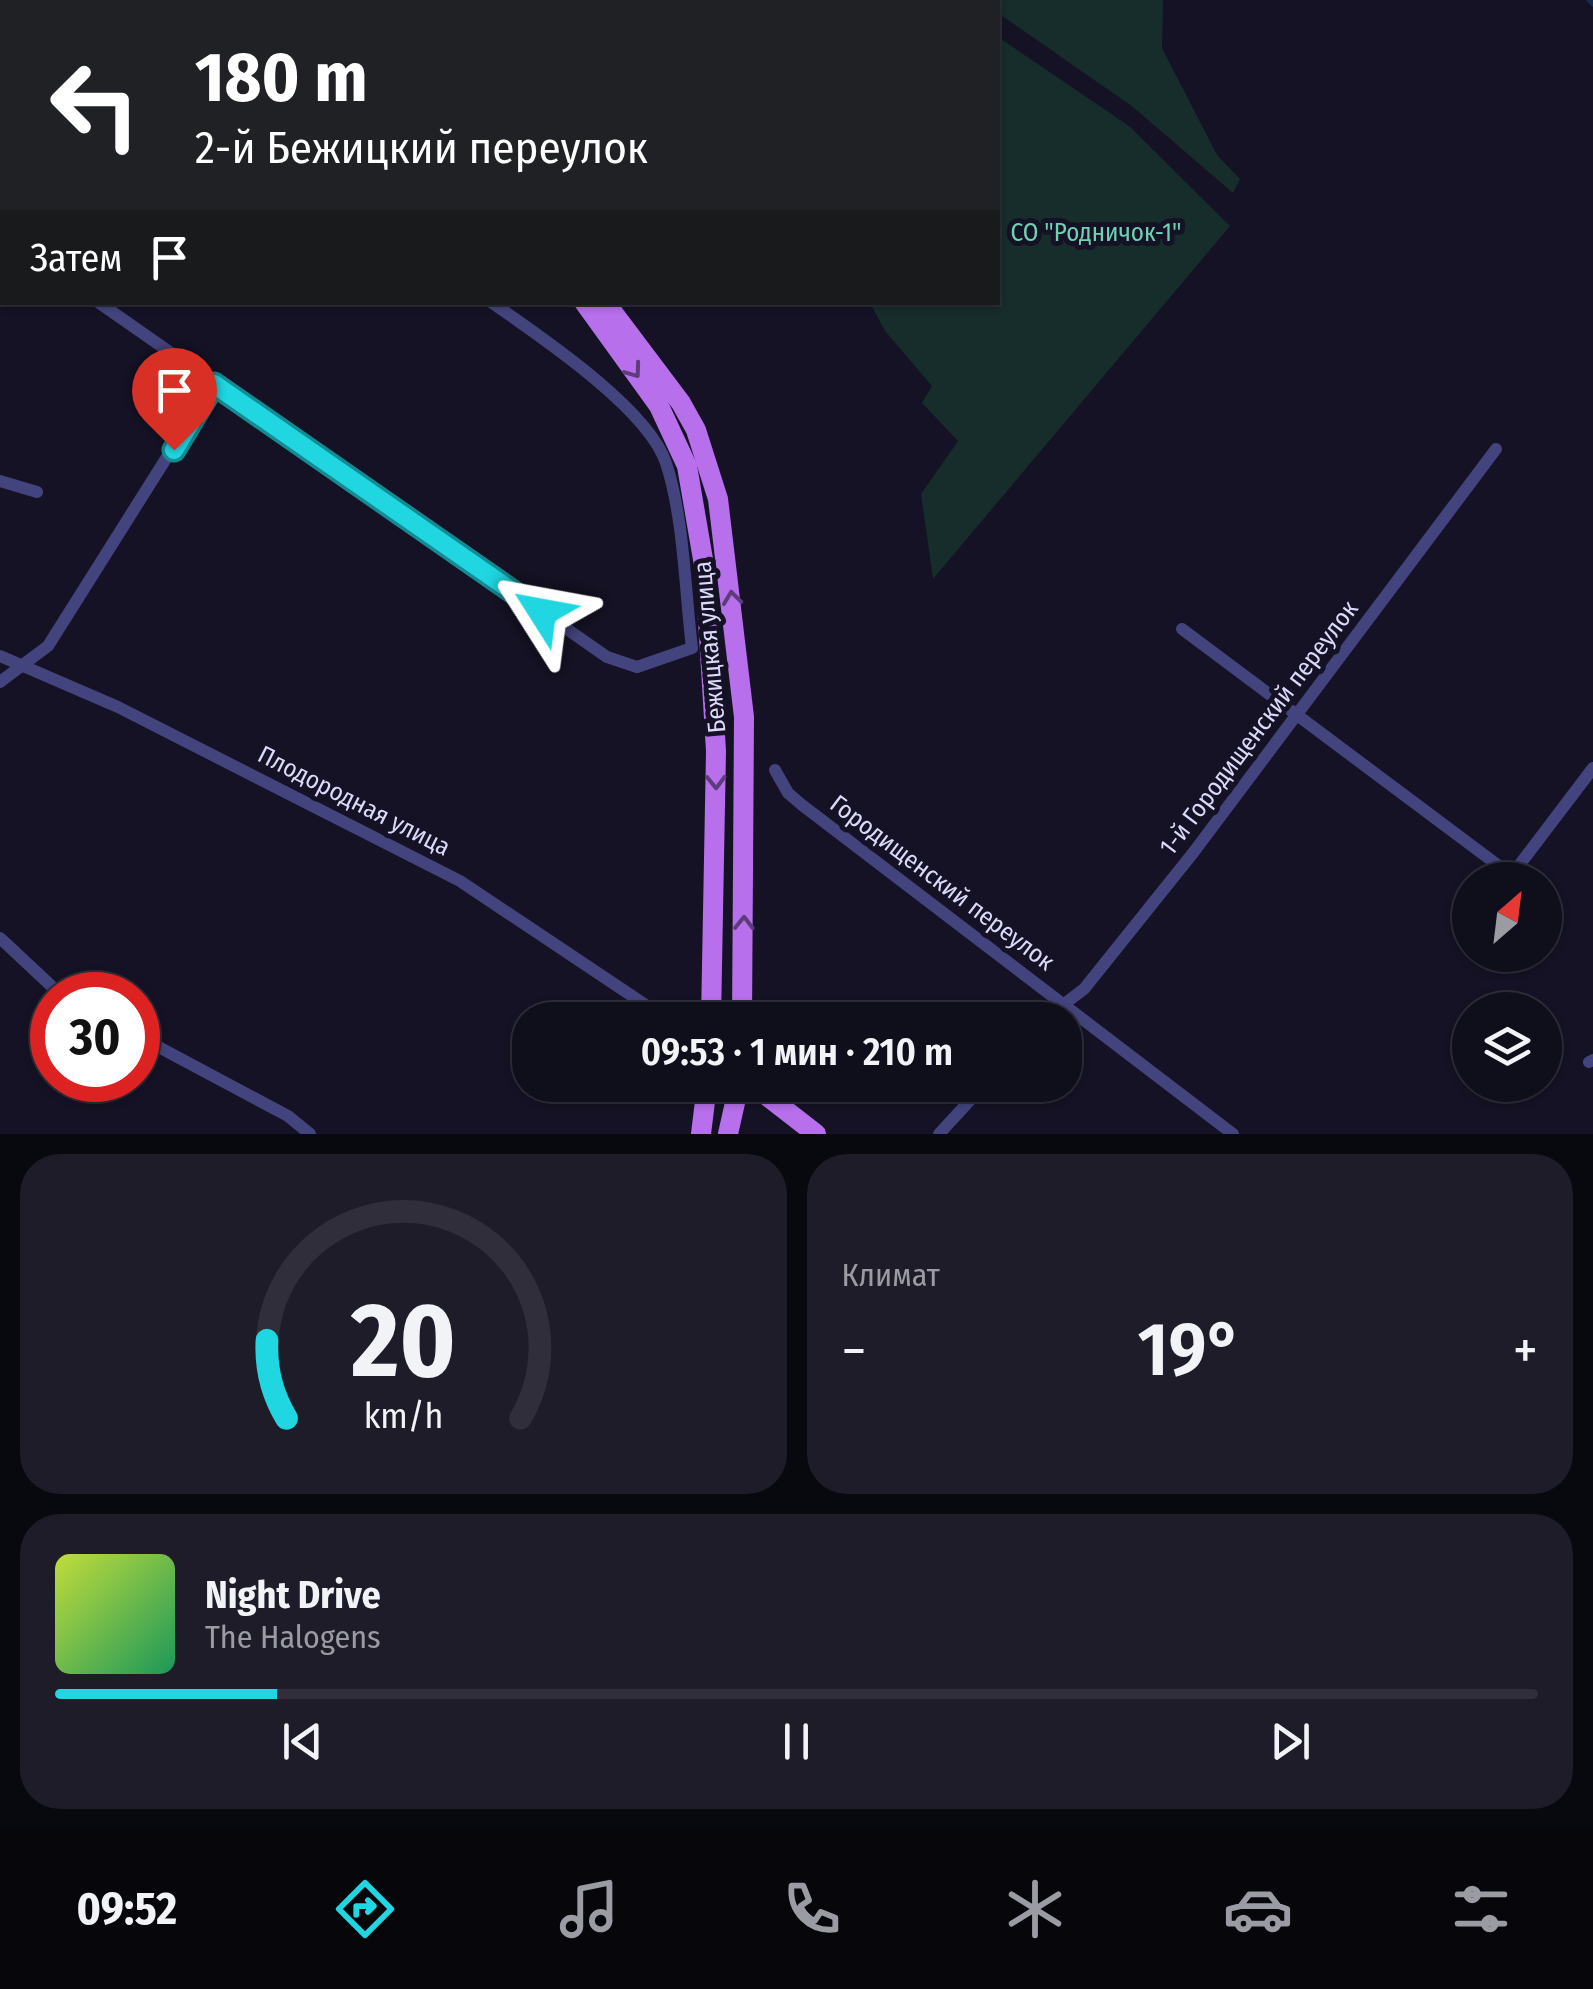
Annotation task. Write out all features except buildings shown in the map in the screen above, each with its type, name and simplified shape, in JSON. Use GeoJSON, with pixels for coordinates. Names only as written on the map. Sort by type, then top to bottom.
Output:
{"type":"FeatureCollection","features":[{"type":"Feature","properties":{"kind":"main road","name":"Бежицкая улица"},"geometry":{"type":"LineString","coordinates":[[586,305],[667,418],[687,466],[705,571],[716,751],[711,1002]]}},
{"type":"Feature","properties":{"kind":"main road","name":"Бежицкая улица"},"geometry":{"type":"LineString","coordinates":[[606,305],[696,430],[718,499],[744,717],[742,1002]]}},
{"type":"Feature","properties":{"kind":"main road"},"geometry":{"type":"LineString","coordinates":[[700,1134],[704,1102]]}},
{"type":"Feature","properties":{"kind":"main road"},"geometry":{"type":"LineString","coordinates":[[728,1134],[735,1102]]}},
{"type":"Feature","properties":{"kind":"main road"},"geometry":{"type":"LineString","coordinates":[[775,1102],[816,1134]]}},
{"type":"Feature","properties":{"kind":"street"},"geometry":{"type":"LineString","coordinates":[[102,305],[607,657],[637,667],[692,648],[670,481],[659,448],[588,372],[495,305]]}},
{"type":"Feature","properties":{"kind":"street"},"geometry":{"type":"LineString","coordinates":[[0,682],[26,665],[61,628],[78,594],[134,517],[214,384]]}},
{"type":"Feature","properties":{"kind":"street","name":"1-й Городищенский переулок"},"geometry":{"type":"LineString","coordinates":[[1067,1002],[1084,989],[1300,714],[1496,450]]}},
{"type":"Feature","properties":{"kind":"street"},"geometry":{"type":"LineString","coordinates":[[0,481],[37,492]]}},
{"type":"Feature","properties":{"kind":"street"},"geometry":{"type":"LineString","coordinates":[[1182,630],[1300,714],[1490,862]]}},
{"type":"Feature","properties":{"kind":"street","name":"Плодородная улица"},"geometry":{"type":"LineString","coordinates":[[0,656],[118,707],[460,881],[641,1002]]}},
{"type":"Feature","properties":{"kind":"street"},"geometry":{"type":"LineString","coordinates":[[1522,862],[1593,768]]}},
{"type":"Feature","properties":{"kind":"street","name":"Городищенский переулок"},"geometry":{"type":"LineString","coordinates":[[776,770],[788,793],[1061,1002]]}},
{"type":"Feature","properties":{"kind":"street"},"geometry":{"type":"LineString","coordinates":[[0,938],[36,972]]}},
{"type":"Feature","properties":{"kind":"street","name":"Городищенский переулок"},"geometry":{"type":"LineString","coordinates":[[1082,1018],[1232,1134]]}},
{"type":"Feature","properties":{"kind":"street"},"geometry":{"type":"LineString","coordinates":[[160,1048],[288,1116],[310,1134]]}},
{"type":"Feature","properties":{"kind":"street"},"geometry":{"type":"LineString","coordinates":[[939,1134],[968,1102]]}},
{"type":"Feature","properties":{"kind":"green space"},"geometry":{"type":"Polygon","coordinates":[[[1000,0],[1163,0],[1162,48],[1217,155],[1240,179],[1233,193],[1133,107],[1000,14],[1000,0]]]}},
{"type":"Feature","properties":{"kind":"green space","name":"СО \"Родничок-1\""},"geometry":{"type":"Polygon","coordinates":[[[1000,38],[1129,126],[1230,226],[933,579],[921,494],[958,441],[922,403],[932,386],[885,331],[871,305],[1000,305],[1000,38]]]}},
{"type":"Feature","properties":{"kind":"waterway"},"geometry":{"type":"LineString","coordinates":[[1589,0],[1593,4]]}},
{"type":"Feature","properties":{"kind":"route"},"geometry":{"type":"LineString","coordinates":[[174,450],[214,384],[542,612]]}}]}
